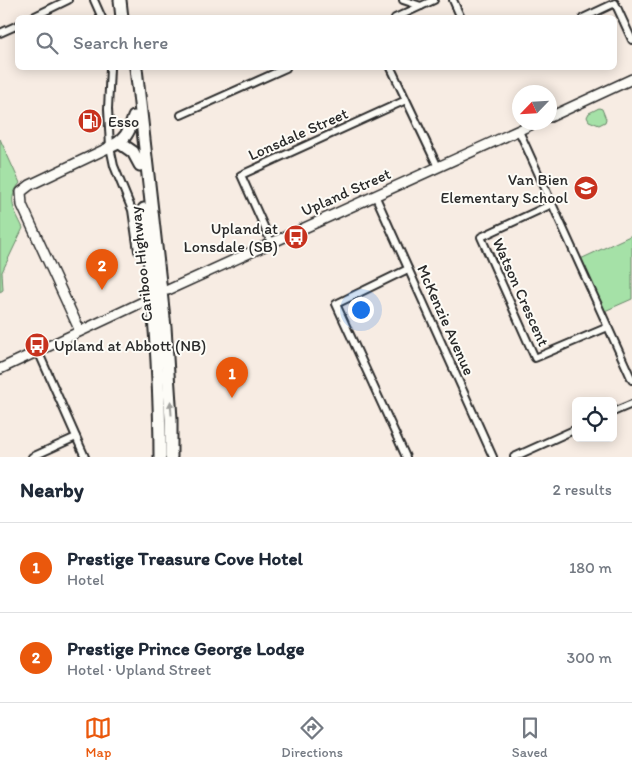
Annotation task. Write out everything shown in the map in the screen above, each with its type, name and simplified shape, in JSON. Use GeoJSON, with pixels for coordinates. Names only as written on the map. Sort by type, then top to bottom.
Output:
{"type":"FeatureCollection","features":[{"type":"Feature","properties":{"kind":"highway"},"geometry":{"type":"LineString","coordinates":[[120,0],[122,15]]}},
{"type":"Feature","properties":{"kind":"highway"},"geometry":{"type":"LineString","coordinates":[[128,0],[130,15]]}},
{"type":"Feature","properties":{"kind":"highway","name":"Cariboo Highway"},"geometry":{"type":"LineString","coordinates":[[128,70],[140,165],[156,328],[160,401],[160,457]]}},
{"type":"Feature","properties":{"kind":"highway","name":"Cariboo Highway"},"geometry":{"type":"LineString","coordinates":[[136,70],[165,326],[171,418],[171,457]]}},
{"type":"Feature","properties":{"kind":"highway"},"geometry":{"type":"LineString","coordinates":[[134,117],[129,132],[115,145],[133,152],[140,165]]}},
{"type":"Feature","properties":{"kind":"street"},"geometry":{"type":"LineString","coordinates":[[37,15],[68,0]]}},
{"type":"Feature","properties":{"kind":"street"},"geometry":{"type":"LineString","coordinates":[[94,0],[101,15]]}},
{"type":"Feature","properties":{"kind":"street"},"geometry":{"type":"LineString","coordinates":[[403,0],[421,6]]}},
{"type":"Feature","properties":{"kind":"street"},"geometry":{"type":"LineString","coordinates":[[402,15],[434,0]]}},
{"type":"Feature","properties":{"kind":"street"},"geometry":{"type":"LineString","coordinates":[[453,0],[460,15]]}},
{"type":"Feature","properties":{"kind":"street"},"geometry":{"type":"LineString","coordinates":[[589,15],[615,3],[632,40]]}},
{"type":"Feature","properties":{"kind":"street"},"geometry":{"type":"LineString","coordinates":[[0,33],[15,26]]}},
{"type":"Feature","properties":{"kind":"street"},"geometry":{"type":"LineString","coordinates":[[110,70],[108,108],[115,145],[114,166],[132,210],[138,251]]}},
{"type":"Feature","properties":{"kind":"street"},"geometry":{"type":"LineString","coordinates":[[181,115],[282,70]]}},
{"type":"Feature","properties":{"kind":"street"},"geometry":{"type":"LineString","coordinates":[[392,70],[438,167]]}},
{"type":"Feature","properties":{"kind":"street"},"geometry":{"type":"LineString","coordinates":[[557,114],[632,79]]}},
{"type":"Feature","properties":{"kind":"street","name":"Lonsdale Street"},"geometry":{"type":"LineString","coordinates":[[271,242],[241,175],[406,100]]}},
{"type":"Feature","properties":{"kind":"street"},"geometry":{"type":"LineString","coordinates":[[519,131],[632,380]]}},
{"type":"Feature","properties":{"kind":"street","name":"Upland Street"},"geometry":{"type":"LineString","coordinates":[[168,290],[519,131]]}},
{"type":"Feature","properties":{"kind":"street"},"geometry":{"type":"LineString","coordinates":[[80,331],[22,206],[21,192],[30,185],[115,145]]}},
{"type":"Feature","properties":{"kind":"street","name":"McKenzie Avenue"},"geometry":{"type":"LineString","coordinates":[[375,195],[493,457]]}},
{"type":"Feature","properties":{"kind":"street","name":"Watson Crescent"},"geometry":{"type":"LineString","coordinates":[[552,204],[481,237],[535,358],[608,327]]}},
{"type":"Feature","properties":{"kind":"street"},"geometry":{"type":"LineString","coordinates":[[406,457],[336,304],[408,269]]}},
{"type":"Feature","properties":{"kind":"street"},"geometry":{"type":"LineString","coordinates":[[0,368],[147,300]]}},
{"type":"Feature","properties":{"kind":"street"},"geometry":{"type":"LineString","coordinates":[[38,351],[85,457]]}},
{"type":"Feature","properties":{"kind":"street"},"geometry":{"type":"LineString","coordinates":[[617,410],[632,404]]}},
{"type":"Feature","properties":{"kind":"street"},"geometry":{"type":"LineString","coordinates":[[514,457],[572,431]]}},
{"type":"Feature","properties":{"kind":"street"},"geometry":{"type":"LineString","coordinates":[[32,457],[76,436]]}},
{"type":"Feature","properties":{"kind":"green space"},"geometry":{"type":"Polygon","coordinates":[[[599,108],[602,109],[606,119],[605,122],[599,125],[589,121],[587,117],[589,113],[599,108]]]}},
{"type":"Feature","properties":{"kind":"green space"},"geometry":{"type":"Polygon","coordinates":[[[0,139],[20,183],[13,195],[13,206],[23,228],[2,272],[3,290],[0,292],[0,139]]]}},
{"type":"Feature","properties":{"kind":"green space"},"geometry":{"type":"Polygon","coordinates":[[[632,235],[632,299],[598,314],[574,262],[632,235]]]}},
{"type":"Feature","properties":{"kind":"place","name":"Esso"},"geometry":{"type":"Point","coordinates":[90,121]}},
{"type":"Feature","properties":{"kind":"place","name":"Van Bien Elementary School"},"geometry":{"type":"Point","coordinates":[586,188]}},
{"type":"Feature","properties":{"kind":"place","name":"Upland at Lonsdale (SB)"},"geometry":{"type":"Point","coordinates":[296,237]}},
{"type":"Feature","properties":{"kind":"place","name":"Prestige Prince George Lodge"},"geometry":{"type":"Point","coordinates":[102,290]}},
{"type":"Feature","properties":{"kind":"place","name":"Upland at Abbott (NB)"},"geometry":{"type":"Point","coordinates":[37,345]}},
{"type":"Feature","properties":{"kind":"place","name":"Prestige Treasure Cove Hotel"},"geometry":{"type":"Point","coordinates":[232,398]}}]}
